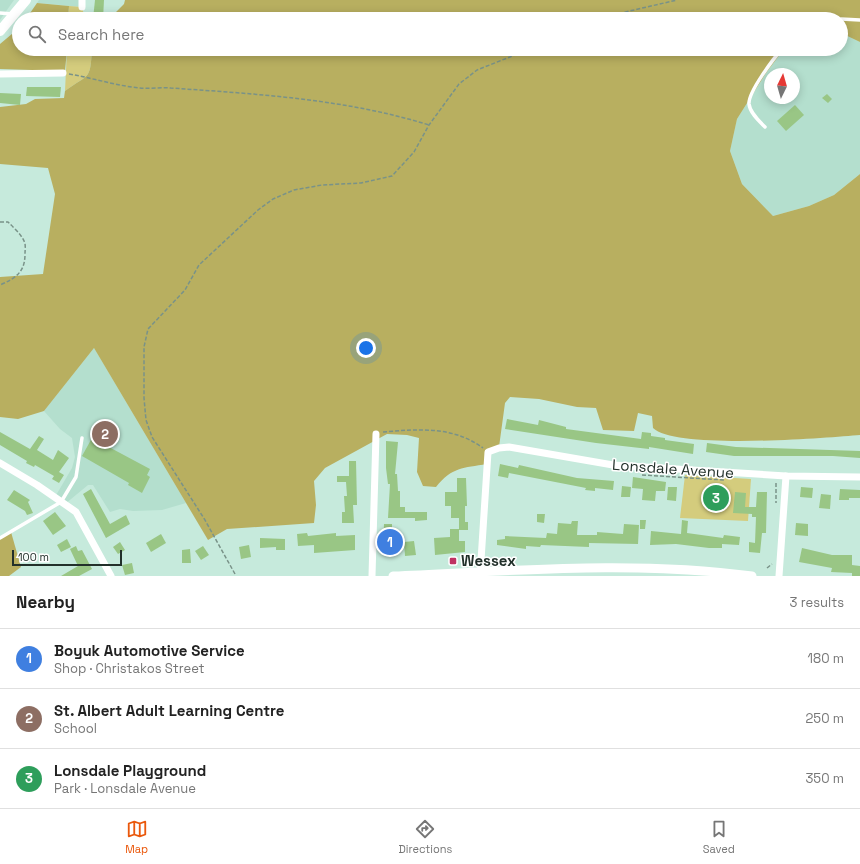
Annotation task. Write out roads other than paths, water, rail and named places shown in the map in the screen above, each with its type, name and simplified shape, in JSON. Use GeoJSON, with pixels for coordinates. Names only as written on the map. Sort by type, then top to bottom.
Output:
{"type":"FeatureCollection","features":[{"type":"Feature","properties":{"kind":"main road"},"geometry":{"type":"LineString","coordinates":[[17,12],[26,0]]}},
{"type":"Feature","properties":{"kind":"main road"},"geometry":{"type":"LineString","coordinates":[[0,31],[12,17]]}},
{"type":"Feature","properties":{"kind":"main road"},"geometry":{"type":"LineString","coordinates":[[393,576],[646,567],[690,569],[752,576]]}},
{"type":"Feature","properties":{"kind":"street"},"geometry":{"type":"LineString","coordinates":[[0,74],[63,73]]}},
{"type":"Feature","properties":{"kind":"street"},"geometry":{"type":"LineString","coordinates":[[372,576],[376,434]]}},
{"type":"Feature","properties":{"kind":"street","name":"Lonsdale Avenue"},"geometry":{"type":"LineString","coordinates":[[480,574],[488,452],[499,448],[509,447],[613,465],[786,476],[860,477]]}},
{"type":"Feature","properties":{"kind":"street"},"geometry":{"type":"LineString","coordinates":[[0,463],[76,512],[111,576]]}},
{"type":"Feature","properties":{"kind":"street"},"geometry":{"type":"LineString","coordinates":[[779,576],[786,476]]}},
{"type":"Feature","properties":{"kind":"lane"},"geometry":{"type":"LineString","coordinates":[[0,13],[12,14]]}},
{"type":"Feature","properties":{"kind":"lane"},"geometry":{"type":"LineString","coordinates":[[848,19],[860,20]]}},
{"type":"Feature","properties":{"kind":"lane"},"geometry":{"type":"LineString","coordinates":[[765,127],[751,109],[750,98],[753,90],[777,56]]}},
{"type":"Feature","properties":{"kind":"lane"},"geometry":{"type":"LineString","coordinates":[[0,538],[61,502],[76,477],[82,438]]}},
{"type":"Feature","properties":{"kind":"place","name":"St. Albert Adult Learning Centre"},"geometry":{"type":"Point","coordinates":[105,434]}},
{"type":"Feature","properties":{"kind":"place","name":"Lonsdale Playground"},"geometry":{"type":"Point","coordinates":[716,498]}},
{"type":"Feature","properties":{"kind":"place","name":"Boyuk Automotive Service"},"geometry":{"type":"Point","coordinates":[390,542]}},
{"type":"Feature","properties":{"kind":"place","name":"Wessex"},"geometry":{"type":"Point","coordinates":[453,561]}}]}
